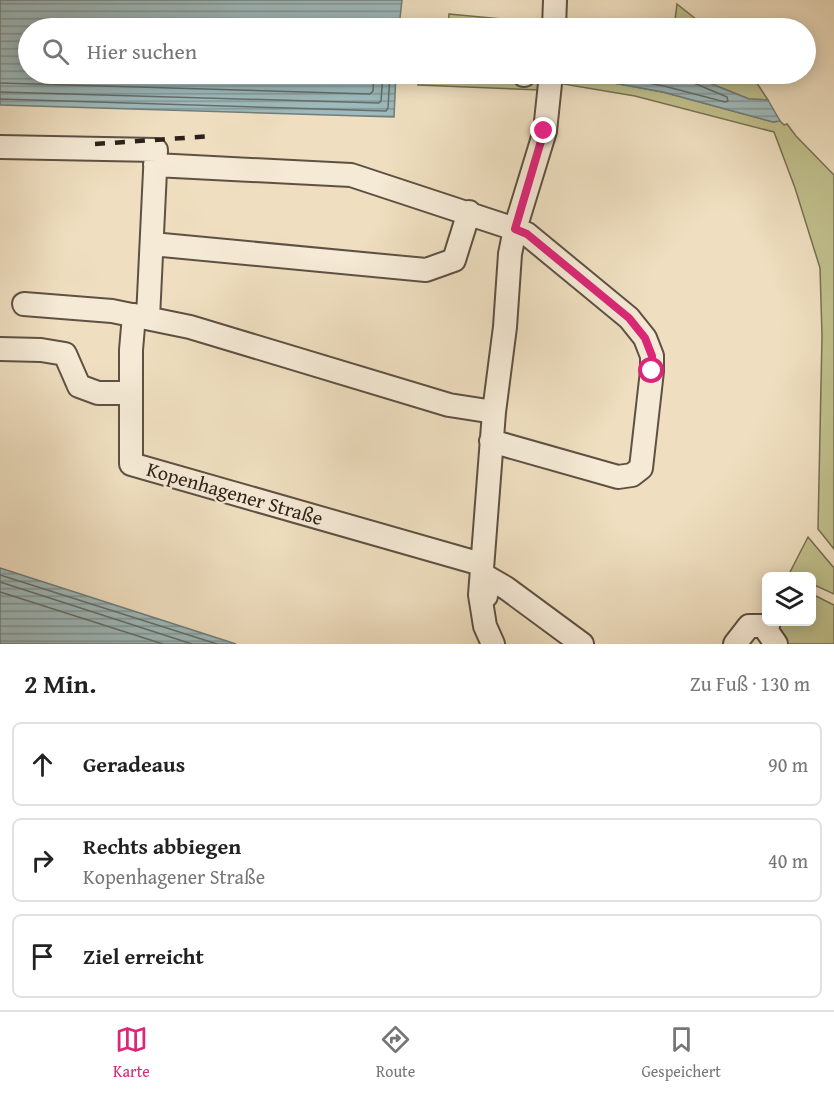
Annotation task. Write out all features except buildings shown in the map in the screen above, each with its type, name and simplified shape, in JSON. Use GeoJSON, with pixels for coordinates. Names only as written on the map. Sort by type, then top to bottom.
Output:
{"type":"FeatureCollection","features":[{"type":"Feature","properties":{"kind":"street"},"geometry":{"type":"LineString","coordinates":[[554,18],[555,0]]}},
{"type":"Feature","properties":{"kind":"street"},"geometry":{"type":"LineString","coordinates":[[499,640],[481,609],[481,564],[491,441],[505,327],[510,254],[515,229],[544,131],[550,84]]}},
{"type":"Feature","properties":{"kind":"street"},"geometry":{"type":"LineString","coordinates":[[0,147],[156,150],[155,165],[351,175],[469,212],[527,234],[629,318],[645,338],[652,356],[652,371],[645,443],[640,468],[632,476],[618,477],[491,441]]}},
{"type":"Feature","properties":{"kind":"street","name":"Kopenhagener Straße"},"geometry":{"type":"LineString","coordinates":[[155,165],[152,244],[141,317],[131,350],[131,464],[481,564]]}},
{"type":"Feature","properties":{"kind":"street"},"geometry":{"type":"LineString","coordinates":[[152,244],[426,270],[454,260],[469,212]]}},
{"type":"Feature","properties":{"kind":"street"},"geometry":{"type":"LineString","coordinates":[[24,304],[112,310],[190,327],[448,405],[494,412]]}},
{"type":"Feature","properties":{"kind":"street"},"geometry":{"type":"LineString","coordinates":[[0,349],[41,350],[66,354],[79,386],[98,393],[131,393]]}},
{"type":"Feature","properties":{"kind":"street"},"geometry":{"type":"LineString","coordinates":[[499,640],[488,609],[487,576],[582,644]]}},
{"type":"Feature","properties":{"kind":"street"},"geometry":{"type":"LineString","coordinates":[[735,644],[749,626],[768,626],[767,631],[776,644]]}},
{"type":"Feature","properties":{"kind":"green space"},"geometry":{"type":"Polygon","coordinates":[[[677,4],[694,18],[675,18],[677,4]]]}},
{"type":"Feature","properties":{"kind":"green space"},"geometry":{"type":"Polygon","coordinates":[[[449,14],[492,18],[449,18],[449,14]]]}},
{"type":"Feature","properties":{"kind":"green space"},"geometry":{"type":"Polygon","coordinates":[[[418,84],[541,84],[540,90],[418,84]]]}},
{"type":"Feature","properties":{"kind":"green space"},"geometry":{"type":"Polygon","coordinates":[[[563,84],[619,84],[663,92],[773,122],[780,121],[784,125],[787,124],[834,175],[834,549],[818,529],[822,336],[820,268],[795,188],[774,132],[635,96],[563,84]]]}},
{"type":"Feature","properties":{"kind":"green space"},"geometry":{"type":"Polygon","coordinates":[[[712,84],[758,84],[768,100],[749,99],[712,84]]]}},
{"type":"Feature","properties":{"kind":"green space"},"geometry":{"type":"Polygon","coordinates":[[[808,537],[834,568],[834,594],[816,586],[816,572],[790,572],[808,537]]]}},
{"type":"Feature","properties":{"kind":"green space"},"geometry":{"type":"Polygon","coordinates":[[[816,596],[834,605],[834,644],[776,644],[773,626],[816,626],[816,596]]]}},
{"type":"Feature","properties":{"kind":"water"},"geometry":{"type":"Polygon","coordinates":[[[0,0],[402,0],[400,18],[18,18],[18,84],[396,84],[394,117],[0,105],[0,0]]]}},
{"type":"Feature","properties":{"kind":"water"},"geometry":{"type":"Polygon","coordinates":[[[619,84],[712,84],[749,99],[768,100],[780,121],[773,122],[663,92],[619,84]]]}},
{"type":"Feature","properties":{"kind":"water"},"geometry":{"type":"Polygon","coordinates":[[[0,568],[236,644],[0,644],[0,568]]]}},
{"type":"Feature","properties":{"kind":"railway"},"geometry":{"type":"LineString","coordinates":[[95,144],[213,136]]}},
{"type":"Feature","properties":{"kind":"route"},"geometry":{"type":"LineString","coordinates":[[544,131],[515,229],[527,234],[629,318],[645,338],[652,356],[652,371]]}}]}
